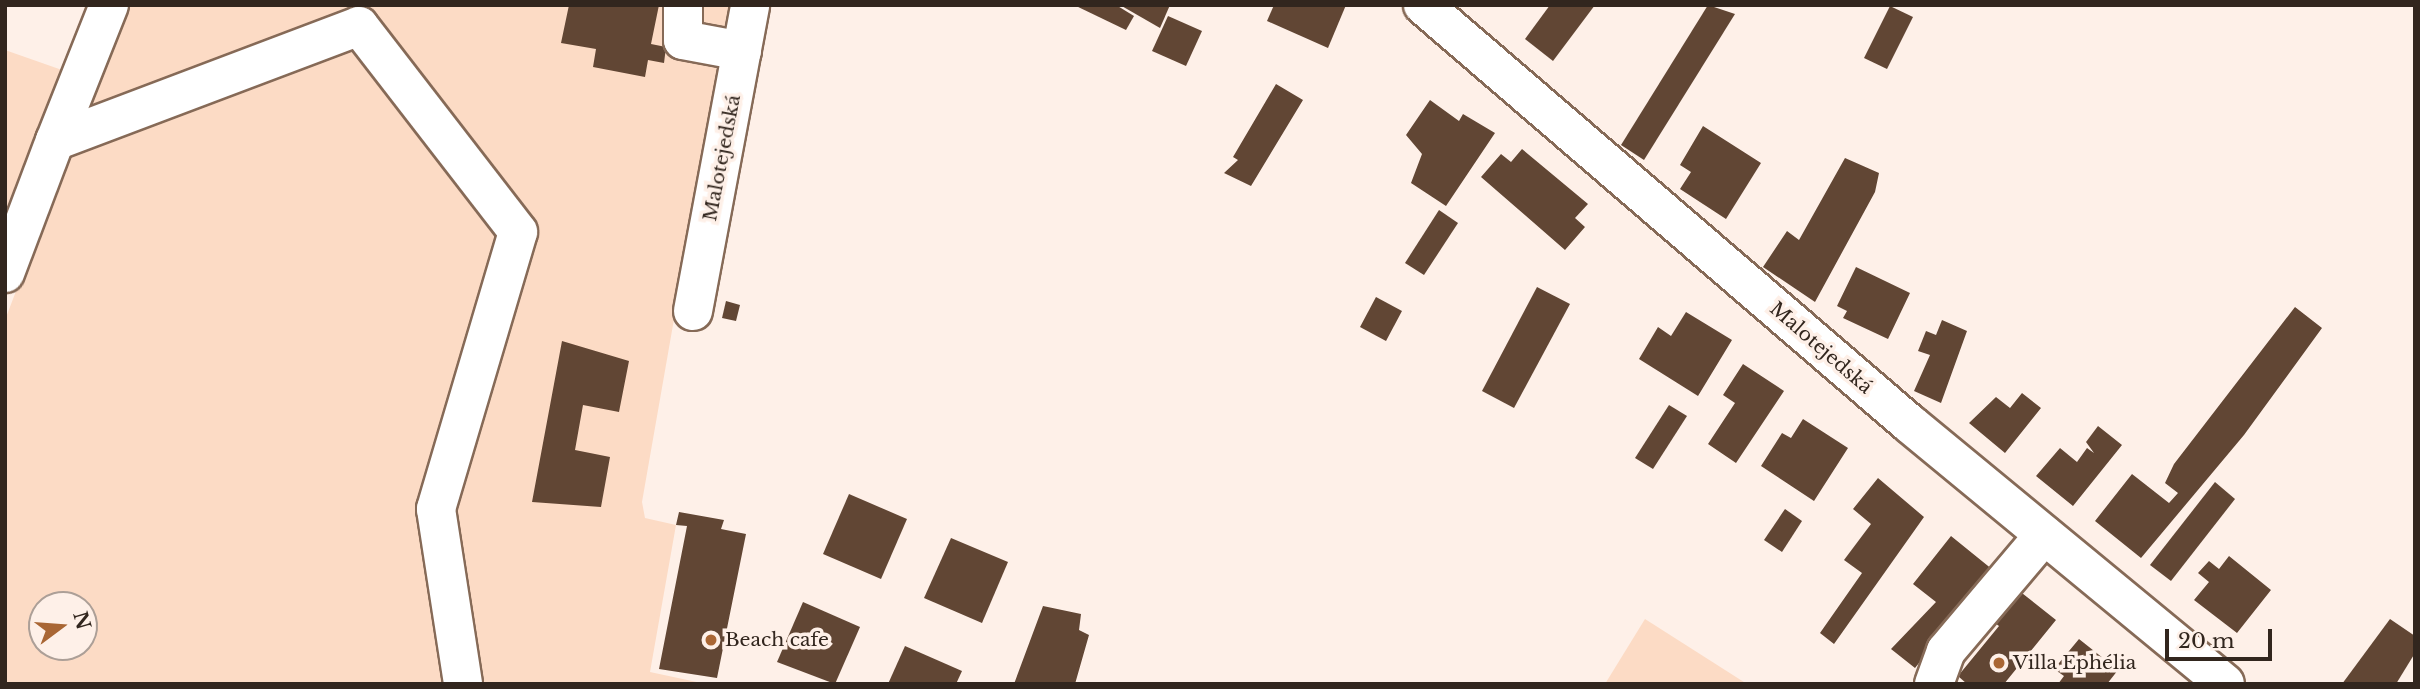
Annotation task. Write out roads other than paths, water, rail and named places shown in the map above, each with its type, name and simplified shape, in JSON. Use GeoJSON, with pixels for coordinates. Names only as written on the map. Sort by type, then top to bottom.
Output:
{"type":"FeatureCollection","features":[{"type":"Feature","properties":{"kind":"street"},"geometry":{"type":"LineString","coordinates":[[5,273],[109,5]]}},
{"type":"Feature","properties":{"kind":"street"},"geometry":{"type":"LineString","coordinates":[[683,5],[682,40],[742,51]]}},
{"type":"Feature","properties":{"kind":"street","name":"Malotejedská"},"geometry":{"type":"LineString","coordinates":[[693,312],[750,5]]}},
{"type":"Feature","properties":{"kind":"street","name":"Malotejedská"},"geometry":{"type":"LineString","coordinates":[[1423,5],[2044,535],[2225,684]]}},
{"type":"Feature","properties":{"kind":"street"},"geometry":{"type":"LineString","coordinates":[[55,141],[359,26],[518,232],[436,509],[463,684]]}},
{"type":"Feature","properties":{"kind":"street"},"geometry":{"type":"LineString","coordinates":[[1934,684],[1946,651],[2044,535]]}},
{"type":"Feature","properties":{"kind":"place","name":"Beach cafe"},"geometry":{"type":"Point","coordinates":[711,640]}},
{"type":"Feature","properties":{"kind":"place","name":"Villa Ephélia"},"geometry":{"type":"Point","coordinates":[1999,663]}}]}
